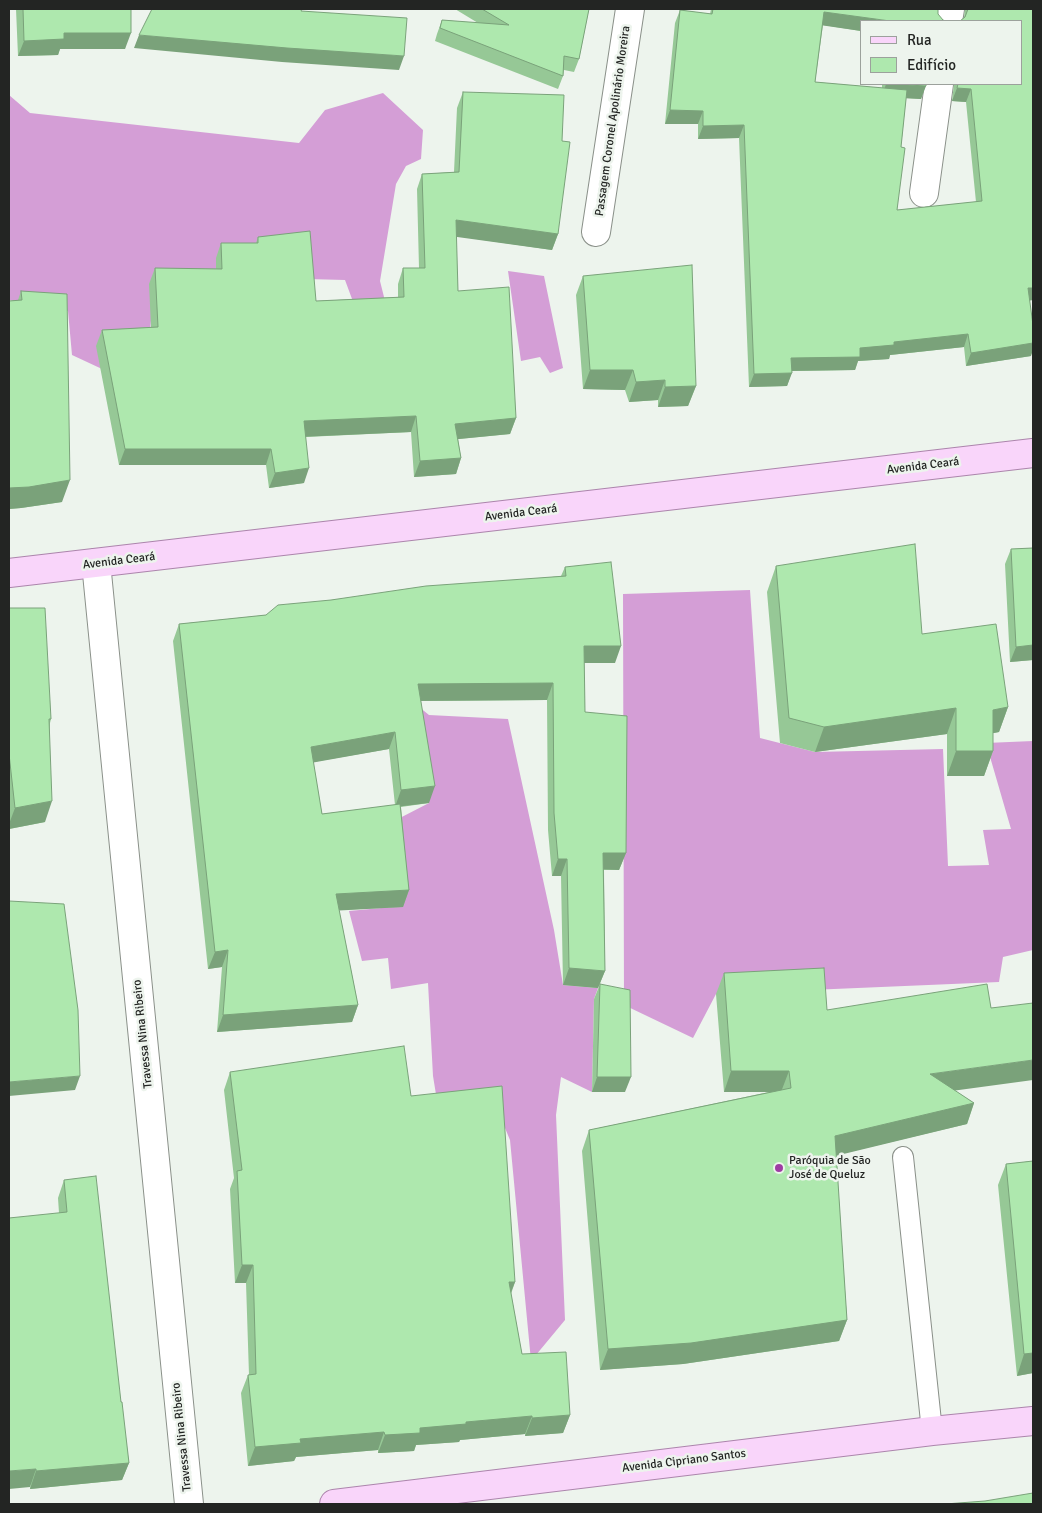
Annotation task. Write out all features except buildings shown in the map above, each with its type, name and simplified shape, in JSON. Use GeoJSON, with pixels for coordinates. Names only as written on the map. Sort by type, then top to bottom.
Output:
{"type":"FeatureCollection","features":[{"type":"Feature","properties":{"kind":"main road","name":"Avenida Ceará"},"geometry":{"type":"LineString","coordinates":[[9,574],[1033,453]]}},
{"type":"Feature","properties":{"kind":"main road","name":"Avenida Cipriano Santos"},"geometry":{"type":"LineString","coordinates":[[334,1504],[932,1431],[1033,1421]]}},
{"type":"Feature","properties":{"kind":"street","name":"Passagem Coronel Apolinário Moreira"},"geometry":{"type":"LineString","coordinates":[[596,232],[630,9]]}},
{"type":"Feature","properties":{"kind":"street"},"geometry":{"type":"LineString","coordinates":[[924,193],[939,85]]}},
{"type":"Feature","properties":{"kind":"street","name":"Travessa Nina Ribeiro"},"geometry":{"type":"LineString","coordinates":[[96,563],[189,1504]]}},
{"type":"Feature","properties":{"kind":"lane"},"geometry":{"type":"LineString","coordinates":[[903,1156],[932,1431]]}},
{"type":"Feature","properties":{"kind":"shaded area"},"geometry":{"type":"Polygon","coordinates":[[[383,93],[423,130],[421,159],[406,166],[396,184],[380,281],[393,333],[365,334],[345,280],[155,275],[145,389],[72,355],[68,311],[9,300],[9,95],[30,113],[299,143],[325,110],[383,93]]]}},
{"type":"Feature","properties":{"kind":"shaded area"},"geometry":{"type":"Polygon","coordinates":[[[508,271],[544,276],[563,368],[550,373],[540,357],[521,361],[508,271]]]}},
{"type":"Feature","properties":{"kind":"shaded area"},"geometry":{"type":"Polygon","coordinates":[[[750,590],[760,738],[815,752],[943,749],[948,866],[989,865],[983,830],[1011,829],[986,743],[1033,741],[1033,950],[1003,957],[999,982],[716,994],[693,1038],[624,1005],[623,594],[750,590]]]}},
{"type":"Feature","properties":{"kind":"shaded area"},"geometry":{"type":"Polygon","coordinates":[[[413,702],[429,715],[508,719],[554,930],[563,985],[598,988],[594,999],[592,1092],[561,1077],[556,1115],[565,1320],[531,1361],[510,1140],[495,1104],[441,1125],[433,1076],[428,983],[391,989],[388,958],[362,961],[349,911],[403,906],[394,821],[429,803],[413,702]]]}},
{"type":"Feature","properties":{"kind":"place","name":"Paróquia de São José de Queluz"},"geometry":{"type":"Point","coordinates":[779,1168]}}]}
